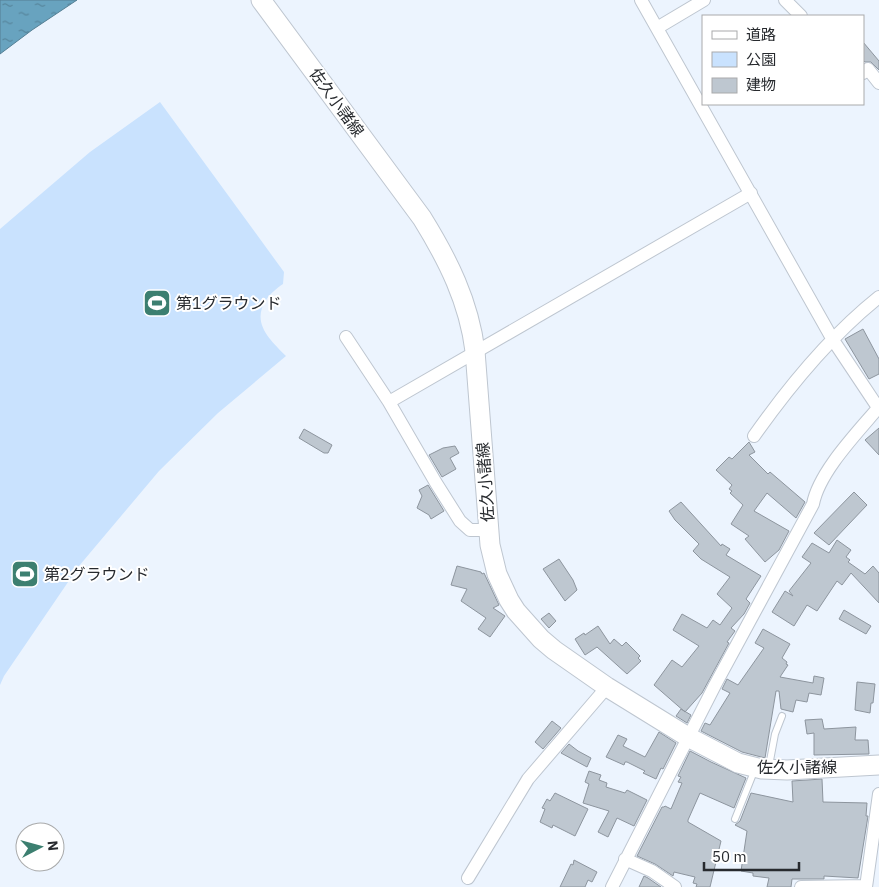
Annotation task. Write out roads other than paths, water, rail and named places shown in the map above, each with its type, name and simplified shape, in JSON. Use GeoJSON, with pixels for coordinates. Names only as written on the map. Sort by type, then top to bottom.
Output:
{"type":"FeatureCollection","features":[{"type":"Feature","properties":{"kind":"main road","name":"佐久小諸線"},"geometry":{"type":"LineString","coordinates":[[261,0],[410,202],[435,239],[457,282],[470,321],[475,351],[488,530],[493,560],[497,574],[516,612],[554,650],[607,687],[688,737],[738,763],[762,769],[879,765]]}},
{"type":"Feature","properties":{"kind":"street"},"geometry":{"type":"LineString","coordinates":[[612,887],[688,737],[808,513],[815,492],[847,445],[878,408],[833,340],[641,0]]}},
{"type":"Feature","properties":{"kind":"street"},"geometry":{"type":"LineString","coordinates":[[657,28],[704,0]]}},
{"type":"Feature","properties":{"kind":"street"},"geometry":{"type":"LineString","coordinates":[[785,0],[800,15]]}},
{"type":"Feature","properties":{"kind":"street"},"geometry":{"type":"LineString","coordinates":[[864,72],[868,69],[879,83]]}},
{"type":"Feature","properties":{"kind":"street"},"geometry":{"type":"LineString","coordinates":[[389,402],[751,193]]}},
{"type":"Feature","properties":{"kind":"street"},"geometry":{"type":"LineString","coordinates":[[754,436],[787,389],[833,340],[879,297]]}},
{"type":"Feature","properties":{"kind":"street"},"geometry":{"type":"LineString","coordinates":[[346,337],[389,402],[460,521],[470,530],[488,530]]}},
{"type":"Feature","properties":{"kind":"street"},"geometry":{"type":"LineString","coordinates":[[468,878],[528,779],[607,687]]}},
{"type":"Feature","properties":{"kind":"street"},"geometry":{"type":"LineString","coordinates":[[801,887],[866,886],[879,794]]}},
{"type":"Feature","properties":{"kind":"street"},"geometry":{"type":"LineString","coordinates":[[626,859],[652,871],[675,887]]}},
{"type":"Feature","properties":{"kind":"lane"},"geometry":{"type":"LineString","coordinates":[[735,819],[762,769],[782,716]]}},
{"type":"Feature","properties":{"kind":"water"},"geometry":{"type":"Polygon","coordinates":[[[0,0],[77,0],[0,54],[0,0]]]}},
{"type":"Feature","properties":{"kind":"place","name":"第1グラウンド"},"geometry":{"type":"Point","coordinates":[157,303]}},
{"type":"Feature","properties":{"kind":"place","name":"第2グラウンド"},"geometry":{"type":"Point","coordinates":[25,574]}}]}
